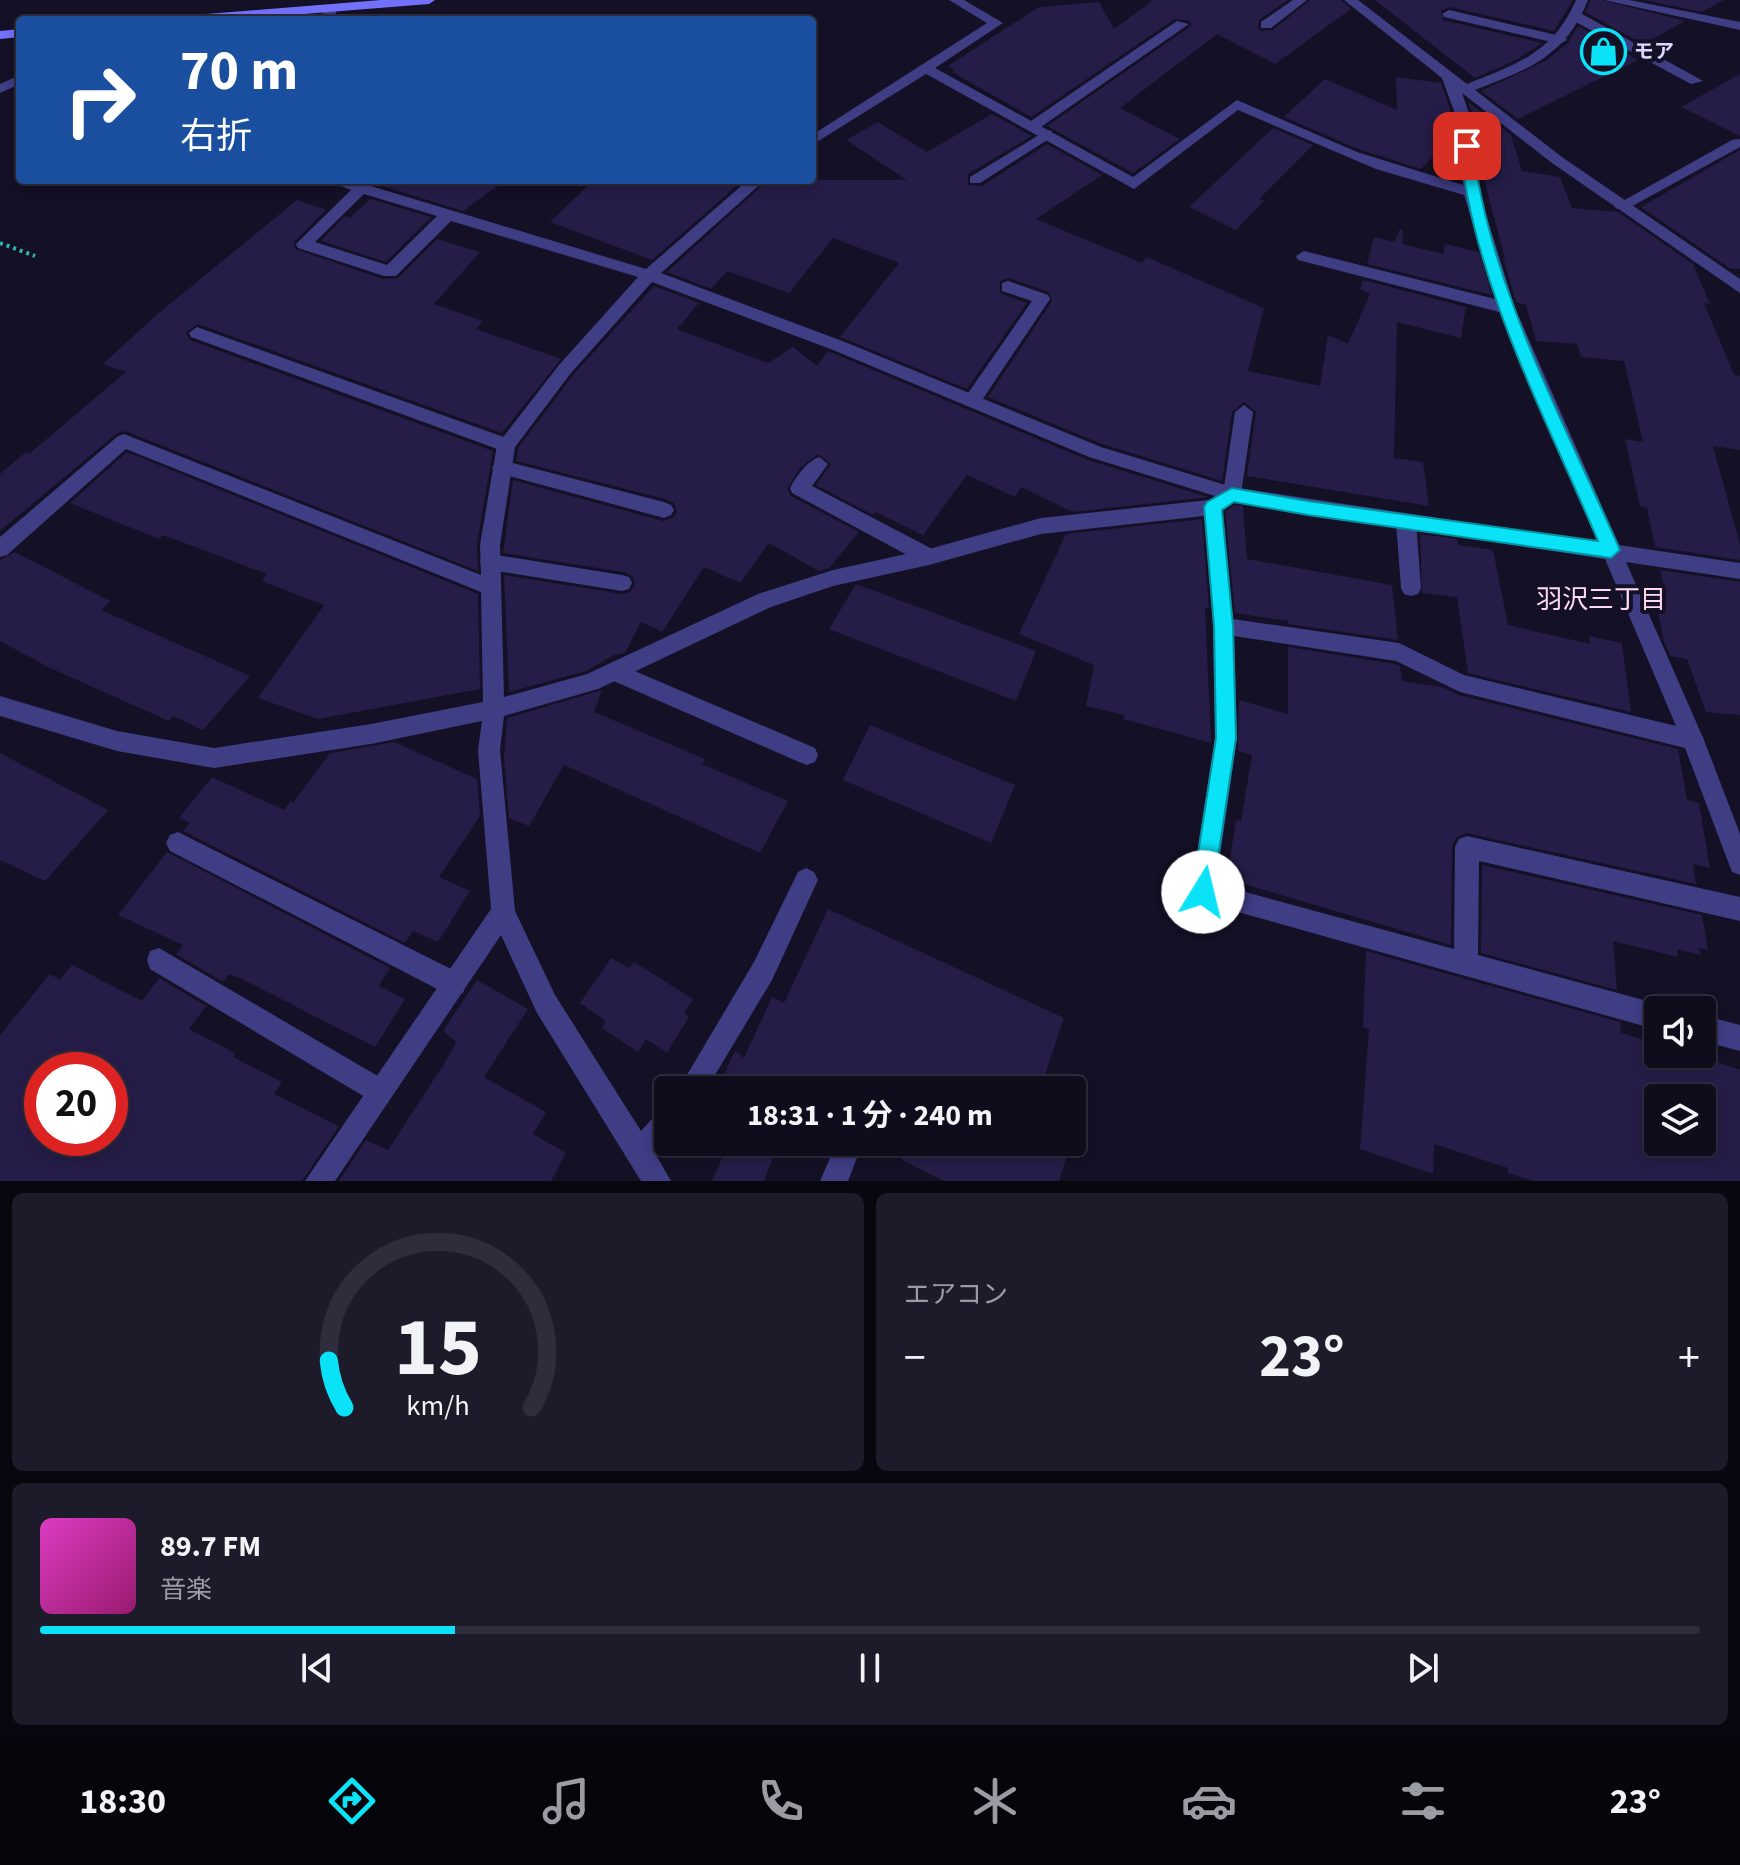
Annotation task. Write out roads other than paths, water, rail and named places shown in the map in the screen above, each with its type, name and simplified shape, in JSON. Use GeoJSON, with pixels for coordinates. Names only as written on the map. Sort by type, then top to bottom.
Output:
{"type":"FeatureCollection","features":[{"type":"Feature","properties":{"kind":"main road"},"geometry":{"type":"LineString","coordinates":[[281,16],[330,14],[429,0]]}},
{"type":"Feature","properties":{"kind":"street"},"geometry":{"type":"LineString","coordinates":[[816,138],[996,23],[955,0]]}},
{"type":"Feature","properties":{"kind":"street"},"geometry":{"type":"LineString","coordinates":[[1266,25],[1301,0]]}},
{"type":"Feature","properties":{"kind":"street"},"geometry":{"type":"LineString","coordinates":[[1350,0],[1557,160],[1740,287]]}},
{"type":"Feature","properties":{"kind":"street"},"geometry":{"type":"LineString","coordinates":[[1466,89],[1539,58],[1560,40],[1577,17],[1582,0]]}},
{"type":"Feature","properties":{"kind":"street"},"geometry":{"type":"LineString","coordinates":[[1610,0],[1740,26]]}},
{"type":"Feature","properties":{"kind":"street"},"geometry":{"type":"LineString","coordinates":[[1449,14],[1560,40]]}},
{"type":"Feature","properties":{"kind":"street"},"geometry":{"type":"LineString","coordinates":[[1577,17],[1696,81]]}},
{"type":"Feature","properties":{"kind":"street"},"geometry":{"type":"LineString","coordinates":[[975,180],[1182,24]]}},
{"type":"Feature","properties":{"kind":"street"},"geometry":{"type":"LineString","coordinates":[[927,69],[1134,184],[1237,104],[1294,131],[1376,163],[1430,183],[1471,192]]}},
{"type":"Feature","properties":{"kind":"street"},"geometry":{"type":"LineString","coordinates":[[1448,75],[1465,122],[1471,192],[1507,308],[1693,740],[1740,864]]}},
{"type":"Feature","properties":{"kind":"street"},"geometry":{"type":"LineString","coordinates":[[1622,206],[1737,143]]}},
{"type":"Feature","properties":{"kind":"street"},"geometry":{"type":"LineString","coordinates":[[346,184],[649,275],[839,346],[1095,452],[1222,500],[1611,550],[1740,571]]}},
{"type":"Feature","properties":{"kind":"street"},"geometry":{"type":"LineString","coordinates":[[657,1181],[546,1004],[503,912],[489,750],[494,709],[490,562],[504,456],[565,369],[649,275],[752,184]]}},
{"type":"Feature","properties":{"kind":"street"},"geometry":{"type":"LineString","coordinates":[[361,189],[304,244],[390,272],[447,216]]}},
{"type":"Feature","properties":{"kind":"street"},"geometry":{"type":"LineString","coordinates":[[1304,256],[1507,308]]}},
{"type":"Feature","properties":{"kind":"street"},"geometry":{"type":"LineString","coordinates":[[972,401],[1042,299],[1008,287]]}},
{"type":"Feature","properties":{"kind":"street"},"geometry":{"type":"LineString","coordinates":[[197,333],[504,456],[664,510]]}},
{"type":"Feature","properties":{"kind":"street"},"geometry":{"type":"LineString","coordinates":[[1244,412],[1222,500],[1226,738],[1203,892],[1644,1013]]}},
{"type":"Feature","properties":{"kind":"street"},"geometry":{"type":"LineString","coordinates":[[0,549],[124,441],[490,587]]}},
{"type":"Feature","properties":{"kind":"street"},"geometry":{"type":"LineString","coordinates":[[819,464],[799,488],[929,557]]}},
{"type":"Feature","properties":{"kind":"street"},"geometry":{"type":"LineString","coordinates":[[0,706],[117,741],[214,758],[371,734],[494,709],[591,682],[765,600],[833,578],[929,557],[1041,526],[1222,500]]}},
{"type":"Feature","properties":{"kind":"street"},"geometry":{"type":"LineString","coordinates":[[1406,522],[1411,588]]}},
{"type":"Feature","properties":{"kind":"street"},"geometry":{"type":"LineString","coordinates":[[490,562],[622,583]]}},
{"type":"Feature","properties":{"kind":"street"},"geometry":{"type":"LineString","coordinates":[[1223,626],[1399,652],[1460,683],[1693,740]]}},
{"type":"Feature","properties":{"kind":"street"},"geometry":{"type":"LineString","coordinates":[[616,672],[807,755]]}},
{"type":"Feature","properties":{"kind":"street"},"geometry":{"type":"LineString","coordinates":[[178,843],[454,984]]}},
{"type":"Feature","properties":{"kind":"street"},"geometry":{"type":"LineString","coordinates":[[1466,966],[1467,847],[1740,909]]}},
{"type":"Feature","properties":{"kind":"street"},"geometry":{"type":"LineString","coordinates":[[699,1076],[763,971],[806,880]]}},
{"type":"Feature","properties":{"kind":"street"},"geometry":{"type":"LineString","coordinates":[[319,1181],[503,912]]}},
{"type":"Feature","properties":{"kind":"street"},"geometry":{"type":"LineString","coordinates":[[159,960],[379,1091]]}},
{"type":"Feature","properties":{"kind":"street"},"geometry":{"type":"LineString","coordinates":[[1716,1032],[1740,1038]]}},
{"type":"Feature","properties":{"kind":"street"},"geometry":{"type":"LineString","coordinates":[[639,1154],[654,1136]]}},
{"type":"Feature","properties":{"kind":"street"},"geometry":{"type":"LineString","coordinates":[[834,1181],[844,1156]]}},
{"type":"Feature","properties":{"kind":"place","name":"モア"},"geometry":{"type":"Point","coordinates":[1603,51]}},
{"type":"Feature","properties":{"kind":"district","name":"羽沢三丁目"},"geometry":{"type":"Point","coordinates":[1601,599]}}]}
